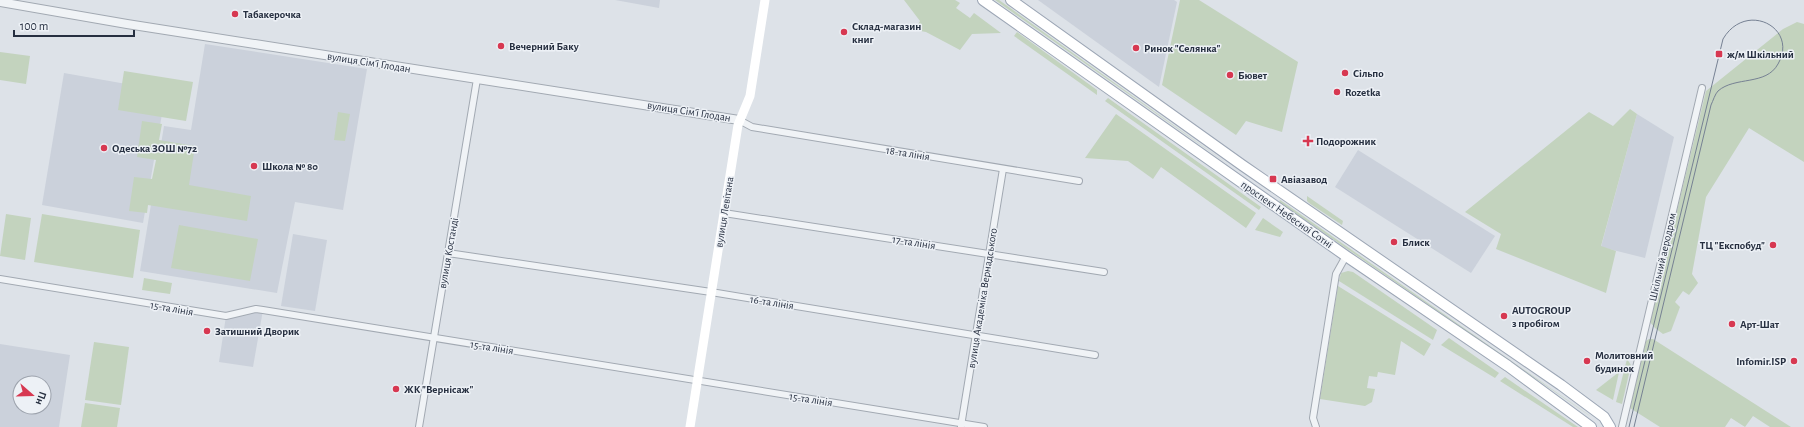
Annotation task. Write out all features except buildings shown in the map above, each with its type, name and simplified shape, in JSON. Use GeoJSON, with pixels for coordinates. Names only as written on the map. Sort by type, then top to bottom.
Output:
{"type":"FeatureCollection","features":[{"type":"Feature","properties":{"kind":"main road","name":"вулиця Левітана"},"geometry":{"type":"LineString","coordinates":[[690,427],[739,120],[750,96],[765,0]]}},
{"type":"Feature","properties":{"kind":"main road","name":"проспект Небесної Сотні"},"geometry":{"type":"LineString","coordinates":[[983,0],[1346,256],[1496,358],[1591,427]]}},
{"type":"Feature","properties":{"kind":"main road","name":"проспект Небесної Сотні"},"geometry":{"type":"LineString","coordinates":[[1011,0],[1242,165],[1561,385],[1604,417],[1610,427]]}},
{"type":"Feature","properties":{"kind":"main road"},"geometry":{"type":"LineString","coordinates":[[1234,176],[1242,165]]}},
{"type":"Feature","properties":{"kind":"street","name":"вулиця Сім'ї Глодан"},"geometry":{"type":"LineString","coordinates":[[0,2],[134,25],[739,120]]}},
{"type":"Feature","properties":{"kind":"street","name":"вулиця Костанді"},"geometry":{"type":"LineString","coordinates":[[419,427],[477,79]]}},
{"type":"Feature","properties":{"kind":"street","name":"Шкільний аеродром"},"geometry":{"type":"LineString","coordinates":[[1622,427],[1702,88]]}},
{"type":"Feature","properties":{"kind":"street","name":"18-та лінія"},"geometry":{"type":"LineString","coordinates":[[739,120],[752,127],[1079,181]]}},
{"type":"Feature","properties":{"kind":"street","name":"вулиця Академіка Вернадського"},"geometry":{"type":"LineString","coordinates":[[961,425],[1003,169]]}},
{"type":"Feature","properties":{"kind":"street","name":"17-та лінія"},"geometry":{"type":"LineString","coordinates":[[724,213],[1104,272]]}},
{"type":"Feature","properties":{"kind":"street","name":"16-та лінія"},"geometry":{"type":"LineString","coordinates":[[448,253],[711,292],[1095,355]]}},
{"type":"Feature","properties":{"kind":"street"},"geometry":{"type":"LineString","coordinates":[[1316,427],[1313,418],[1336,274],[1346,256]]}},
{"type":"Feature","properties":{"kind":"street","name":"15-та лінія"},"geometry":{"type":"LineString","coordinates":[[0,279],[226,316],[256,309],[961,425],[984,427]]}},
{"type":"Feature","properties":{"kind":"shaded area"},"geometry":{"type":"Polygon","coordinates":[[[615,0],[660,0],[659,8],[615,0]]]}},
{"type":"Feature","properties":{"kind":"shaded area","name":"Ринок \"Селянка\""},"geometry":{"type":"Polygon","coordinates":[[[1038,0],[1174,0],[1177,2],[1159,87],[1038,0]]]}},
{"type":"Feature","properties":{"kind":"shaded area","name":"Школа № 80"},"geometry":{"type":"Polygon","coordinates":[[[205,44],[367,69],[343,210],[295,202],[277,293],[140,271],[164,126],[191,130],[205,44]]]}},
{"type":"Feature","properties":{"kind":"shaded area","name":"Одеська ЗОШ №72"},"geometry":{"type":"Polygon","coordinates":[[[64,73],[166,91],[143,223],[42,205],[64,73]]]}},
{"type":"Feature","properties":{"kind":"shaded area"},"geometry":{"type":"Polygon","coordinates":[[[1637,114],[1674,137],[1645,258],[1601,247],[1637,114]]]}},
{"type":"Feature","properties":{"kind":"shaded area"},"geometry":{"type":"Polygon","coordinates":[[[1358,150],[1495,236],[1471,273],[1335,187],[1358,150]]]}},
{"type":"Feature","properties":{"kind":"shaded area"},"geometry":{"type":"Polygon","coordinates":[[[293,234],[327,240],[315,311],[281,306],[293,234]]]}},
{"type":"Feature","properties":{"kind":"shaded area"},"geometry":{"type":"Polygon","coordinates":[[[263,310],[253,367],[219,362],[226,316],[263,310]]]}},
{"type":"Feature","properties":{"kind":"shaded area"},"geometry":{"type":"Polygon","coordinates":[[[0,344],[70,355],[59,427],[0,427],[0,344]]]}},
{"type":"Feature","properties":{"kind":"green space"},"geometry":{"type":"Polygon","coordinates":[[[904,0],[955,0],[960,3],[956,8],[970,18],[974,13],[1001,33],[972,34],[960,50],[926,32],[915,30],[920,21],[904,0]]]}},
{"type":"Feature","properties":{"kind":"green space"},"geometry":{"type":"Polygon","coordinates":[[[995,0],[999,0],[1232,167],[995,0]]]}},
{"type":"Feature","properties":{"kind":"green space"},"geometry":{"type":"Polygon","coordinates":[[[1180,0],[1199,0],[1298,62],[1282,132],[1246,121],[1236,135],[1162,85],[1180,0]]]}},
{"type":"Feature","properties":{"kind":"green space"},"geometry":{"type":"Polygon","coordinates":[[[1797,22],[1804,24],[1804,162],[1749,128],[1706,197],[1692,274],[1698,283],[1689,295],[1683,291],[1675,302],[1680,307],[1671,331],[1663,334],[1650,322],[1706,91],[1783,29],[1797,22]]]}},
{"type":"Feature","properties":{"kind":"green space"},"geometry":{"type":"Polygon","coordinates":[[[1017,32],[1097,90],[1097,95],[1014,36],[1017,32]]]}},
{"type":"Feature","properties":{"kind":"green space"},"geometry":{"type":"Polygon","coordinates":[[[0,52],[30,56],[26,84],[0,80],[0,52]]]}},
{"type":"Feature","properties":{"kind":"green space"},"geometry":{"type":"Polygon","coordinates":[[[124,71],[193,82],[186,121],[118,110],[124,71]]]}},
{"type":"Feature","properties":{"kind":"green space"},"geometry":{"type":"Polygon","coordinates":[[[1108,98],[1261,207],[1259,210],[1105,101],[1108,98]]]}},
{"type":"Feature","properties":{"kind":"green space"},"geometry":{"type":"Polygon","coordinates":[[[1630,109],[1637,114],[1601,246],[1616,251],[1606,293],[1496,249],[1501,234],[1465,212],[1589,112],[1613,126],[1630,109]]]}},
{"type":"Feature","properties":{"kind":"green space"},"geometry":{"type":"Polygon","coordinates":[[[338,112],[350,114],[345,141],[334,140],[338,112]]]}},
{"type":"Feature","properties":{"kind":"green space"},"geometry":{"type":"Polygon","coordinates":[[[1116,114],[1256,213],[1246,228],[1161,167],[1153,179],[1128,161],[1085,158],[1116,114]]]}},
{"type":"Feature","properties":{"kind":"green space"},"geometry":{"type":"Polygon","coordinates":[[[142,121],[162,124],[159,140],[195,146],[189,185],[251,196],[247,221],[148,205],[147,213],[129,211],[134,177],[152,179],[156,160],[137,157],[142,121]]]}},
{"type":"Feature","properties":{"kind":"green space"},"geometry":{"type":"Polygon","coordinates":[[[1307,196],[1343,221],[1342,225],[1309,203],[1307,201],[1307,196]]]}},
{"type":"Feature","properties":{"kind":"green space"},"geometry":{"type":"Polygon","coordinates":[[[1280,200],[1589,415],[1590,416],[1279,202],[1280,200]]]}},
{"type":"Feature","properties":{"kind":"green space"},"geometry":{"type":"Polygon","coordinates":[[[6,214],[31,218],[25,260],[0,256],[6,214]]]}},
{"type":"Feature","properties":{"kind":"green space"},"geometry":{"type":"Polygon","coordinates":[[[42,214],[140,230],[133,278],[34,262],[42,214]]]}},
{"type":"Feature","properties":{"kind":"green space"},"geometry":{"type":"Polygon","coordinates":[[[1263,218],[1283,232],[1280,237],[1255,230],[1263,218]]]}},
{"type":"Feature","properties":{"kind":"green space"},"geometry":{"type":"Polygon","coordinates":[[[179,225],[258,239],[250,281],[171,268],[179,225]]]}},
{"type":"Feature","properties":{"kind":"green space"},"geometry":{"type":"Polygon","coordinates":[[[1348,271],[1353,272],[1437,330],[1433,340],[1339,281],[1341,273],[1348,271]]]}},
{"type":"Feature","properties":{"kind":"green space"},"geometry":{"type":"Polygon","coordinates":[[[144,278],[172,283],[170,294],[142,290],[144,278]]]}},
{"type":"Feature","properties":{"kind":"green space"},"geometry":{"type":"Polygon","coordinates":[[[1338,286],[1431,344],[1424,356],[1401,341],[1395,375],[1378,372],[1377,377],[1369,376],[1367,388],[1375,389],[1372,402],[1365,406],[1320,399],[1338,286]]]}},
{"type":"Feature","properties":{"kind":"green space"},"geometry":{"type":"Polygon","coordinates":[[[1449,338],[1499,373],[1495,378],[1441,345],[1449,338]]]}},
{"type":"Feature","properties":{"kind":"green space"},"geometry":{"type":"Polygon","coordinates":[[[1653,339],[1791,427],[1770,427],[1753,416],[1745,427],[1731,418],[1725,427],[1660,427],[1630,408],[1646,341],[1653,339]]]}},
{"type":"Feature","properties":{"kind":"green space"},"geometry":{"type":"Polygon","coordinates":[[[94,342],[129,347],[121,405],[85,400],[94,342]]]}},
{"type":"Feature","properties":{"kind":"green space"},"geometry":{"type":"Polygon","coordinates":[[[1627,359],[1631,365],[1622,404],[1616,402],[1627,359]]]}},
{"type":"Feature","properties":{"kind":"green space"},"geometry":{"type":"Polygon","coordinates":[[[1619,372],[1613,400],[1596,390],[1619,372]]]}},
{"type":"Feature","properties":{"kind":"green space"},"geometry":{"type":"Polygon","coordinates":[[[1505,377],[1578,427],[1573,427],[1500,381],[1505,377]]]}},
{"type":"Feature","properties":{"kind":"green space"},"geometry":{"type":"Polygon","coordinates":[[[85,403],[120,408],[117,427],[81,427],[85,403]]]}},
{"type":"Feature","properties":{"kind":"tram line"},"geometry":{"type":"LineString","coordinates":[[1629,427],[1723,39],[1733,27],[1744,21],[1756,20],[1767,23],[1776,30],[1782,39],[1783,51],[1778,64],[1773,71],[1766,75],[1725,86],[1717,92],[1711,105],[1634,427]]}},
{"type":"Feature","properties":{"kind":"place","name":"Табакерочка"},"geometry":{"type":"Point","coordinates":[235,14]}},
{"type":"Feature","properties":{"kind":"place","name":"Склад-магазин книг"},"geometry":{"type":"Point","coordinates":[844,32]}},
{"type":"Feature","properties":{"kind":"place","name":"Вечерний Баку"},"geometry":{"type":"Point","coordinates":[501,46]}},
{"type":"Feature","properties":{"kind":"place","name":"Ринок \"Селянка\""},"geometry":{"type":"Point","coordinates":[1136,48]}},
{"type":"Feature","properties":{"kind":"place","name":"ж/м Шкільний"},"geometry":{"type":"Point","coordinates":[1719,54]}},
{"type":"Feature","properties":{"kind":"place","name":"Сільпо"},"geometry":{"type":"Point","coordinates":[1345,73]}},
{"type":"Feature","properties":{"kind":"place","name":"Бювет"},"geometry":{"type":"Point","coordinates":[1230,75]}},
{"type":"Feature","properties":{"kind":"place","name":"Rozetka"},"geometry":{"type":"Point","coordinates":[1337,92]}},
{"type":"Feature","properties":{"kind":"place","name":"Подорожник"},"geometry":{"type":"Point","coordinates":[1308,141]}},
{"type":"Feature","properties":{"kind":"place","name":"Одеська ЗОШ №72"},"geometry":{"type":"Point","coordinates":[104,148]}},
{"type":"Feature","properties":{"kind":"place","name":"Школа № 80"},"geometry":{"type":"Point","coordinates":[254,166]}},
{"type":"Feature","properties":{"kind":"place","name":"Авіазавод"},"geometry":{"type":"Point","coordinates":[1273,179]}},
{"type":"Feature","properties":{"kind":"place","name":"Блиск"},"geometry":{"type":"Point","coordinates":[1394,242]}},
{"type":"Feature","properties":{"kind":"place","name":"ТЦ \"Експобуд\""},"geometry":{"type":"Point","coordinates":[1773,245]}},
{"type":"Feature","properties":{"kind":"place","name":"AUTOGROUP з пробігом"},"geometry":{"type":"Point","coordinates":[1504,316]}},
{"type":"Feature","properties":{"kind":"place","name":"Арт-Шат"},"geometry":{"type":"Point","coordinates":[1732,324]}},
{"type":"Feature","properties":{"kind":"place","name":"Затишний Дворик"},"geometry":{"type":"Point","coordinates":[207,331]}},
{"type":"Feature","properties":{"kind":"place","name":"Молитовний будинок"},"geometry":{"type":"Point","coordinates":[1587,361]}},
{"type":"Feature","properties":{"kind":"place","name":"Infomir.ISP"},"geometry":{"type":"Point","coordinates":[1794,361]}},
{"type":"Feature","properties":{"kind":"place","name":"ЖК \"Вернісаж\""},"geometry":{"type":"Point","coordinates":[396,389]}}]}
